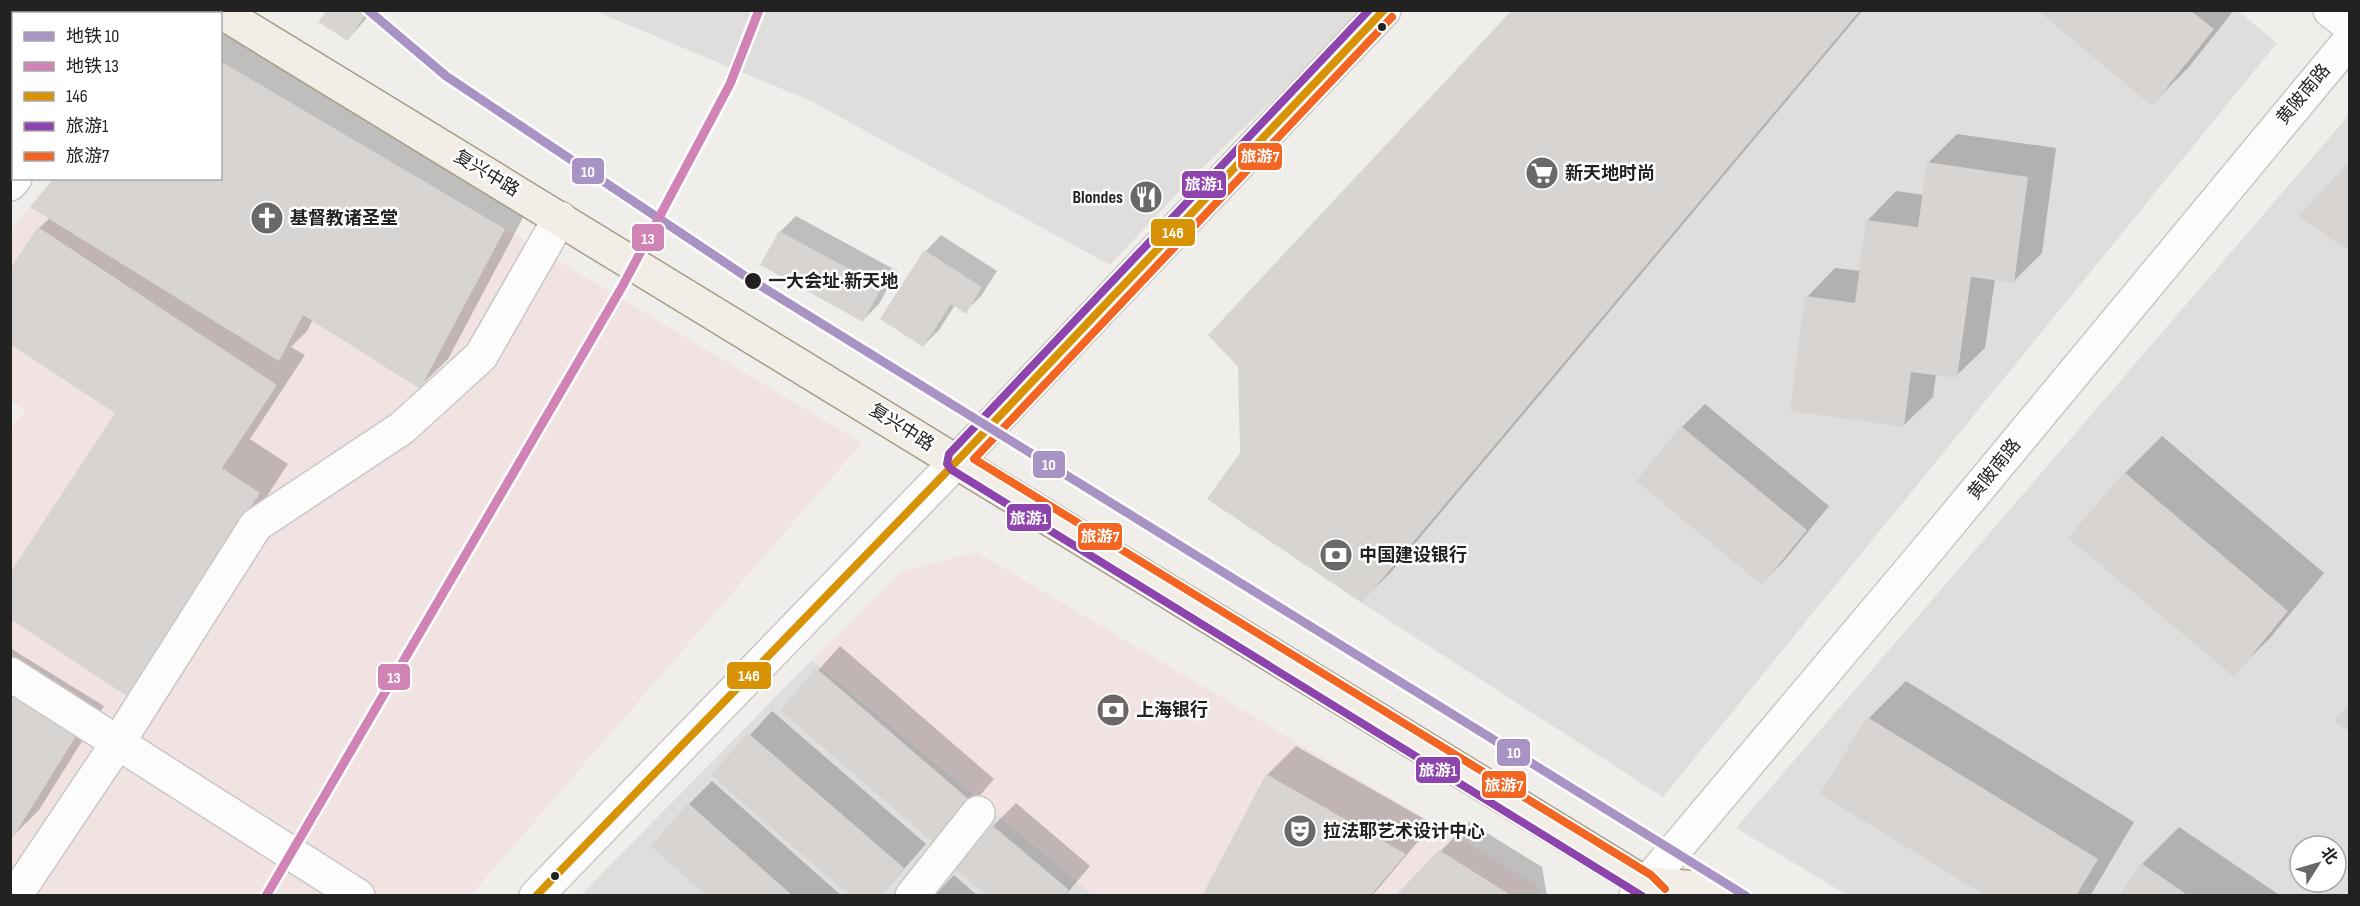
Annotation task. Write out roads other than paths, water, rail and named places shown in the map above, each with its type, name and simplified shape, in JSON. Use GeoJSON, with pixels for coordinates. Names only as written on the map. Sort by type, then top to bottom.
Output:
{"type":"FeatureCollection","features":[{"type":"Feature","properties":{"kind":"main road","name":"复兴中路"},"geometry":{"type":"LineString","coordinates":[[222,12],[957,461],[1646,892],[1711,889],[1724,896]]}},
{"type":"Feature","properties":{"kind":"street"},"geometry":{"type":"LineString","coordinates":[[536,896],[957,461],[1384,10]]}},
{"type":"Feature","properties":{"kind":"street"},"geometry":{"type":"LineString","coordinates":[[2330,10],[2349,26]]}},
{"type":"Feature","properties":{"kind":"street","name":"黄陂南路"},"geometry":{"type":"LineString","coordinates":[[1646,892],[2349,40]]}},
{"type":"Feature","properties":{"kind":"street"},"geometry":{"type":"LineString","coordinates":[[15,896],[119,741],[256,525],[402,428],[481,356],[560,218]]}},
{"type":"Feature","properties":{"kind":"street"},"geometry":{"type":"LineString","coordinates":[[10,674],[119,741],[358,896]]}},
{"type":"Feature","properties":{"kind":"street"},"geometry":{"type":"LineString","coordinates":[[912,896],[978,813]]}},
{"type":"Feature","properties":{"kind":"metro line","name":"10"},"geometry":{"type":"LineString","coordinates":[[368,10],[446,76],[748,278],[1746,896]]}},
{"type":"Feature","properties":{"kind":"metro line","name":"13"},"geometry":{"type":"LineString","coordinates":[[266,896],[622,287],[730,84],[759,10]]}},
{"type":"Feature","properties":{"kind":"place","name":"新天地时尚"},"geometry":{"type":"Point","coordinates":[1542,173]}},
{"type":"Feature","properties":{"kind":"place","name":"Blondes"},"geometry":{"type":"Point","coordinates":[1146,197]}},
{"type":"Feature","properties":{"kind":"place","name":"基督教诸圣堂"},"geometry":{"type":"Point","coordinates":[267,218]}},
{"type":"Feature","properties":{"kind":"place","name":"一大会址·新天地"},"geometry":{"type":"Point","coordinates":[753,281]}},
{"type":"Feature","properties":{"kind":"place","name":"中国建设银行"},"geometry":{"type":"Point","coordinates":[1336,555]}},
{"type":"Feature","properties":{"kind":"place","name":"上海银行"},"geometry":{"type":"Point","coordinates":[1113,710]}},
{"type":"Feature","properties":{"kind":"place","name":"拉法耶艺术设计中心"},"geometry":{"type":"Point","coordinates":[1300,831]}}]}
